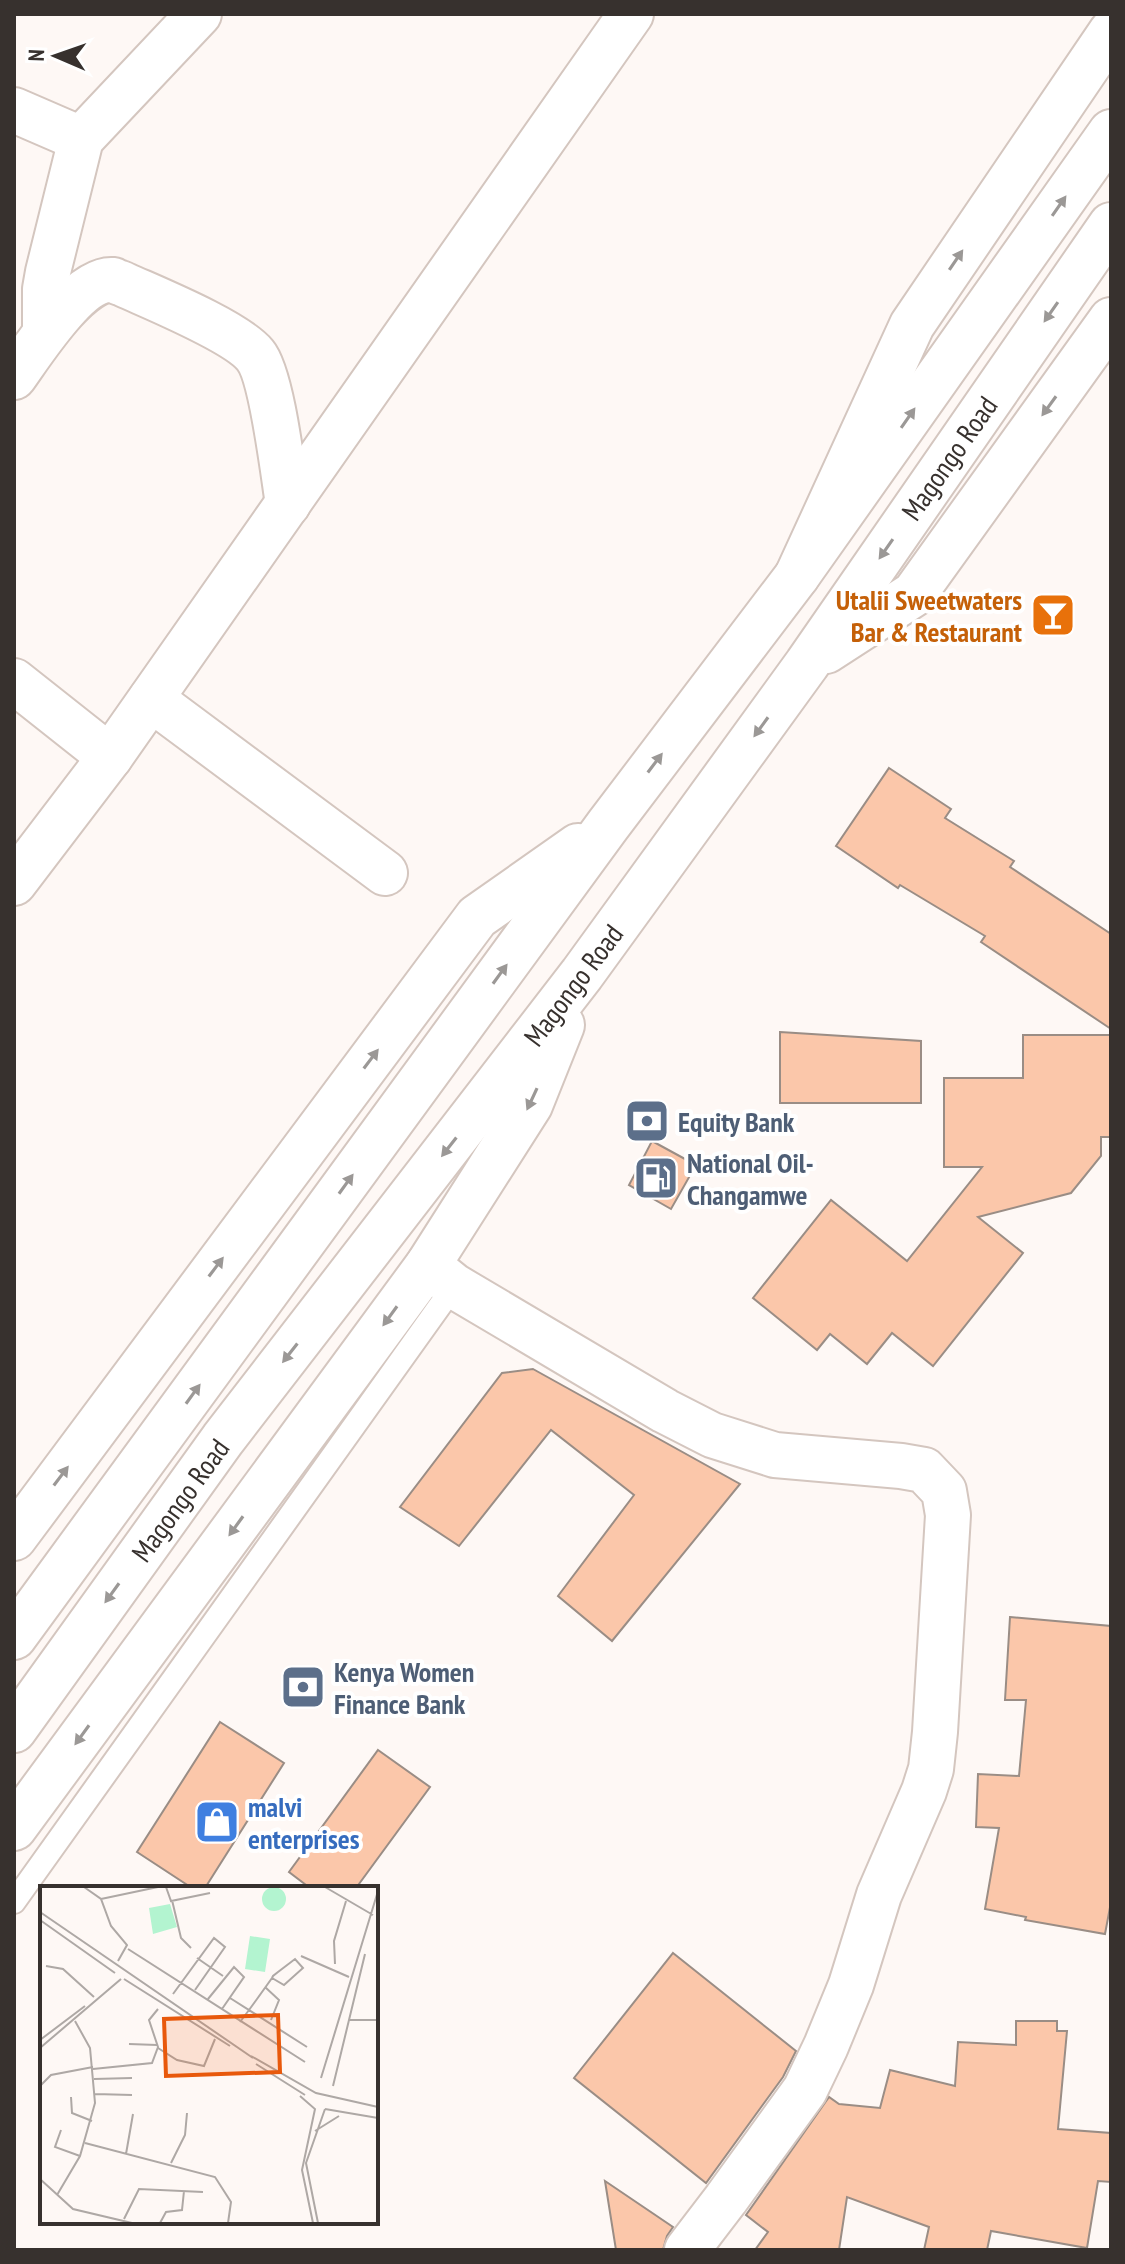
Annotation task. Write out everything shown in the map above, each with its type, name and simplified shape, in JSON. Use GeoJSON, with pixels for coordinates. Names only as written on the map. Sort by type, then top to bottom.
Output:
{"type":"FeatureCollection","features":[{"type":"Feature","properties":{"kind":"main road"},"geometry":{"type":"LineString","coordinates":[[45,333],[48,272],[81,139],[199,14]]}},
{"type":"Feature","properties":{"kind":"main road"},"geometry":{"type":"LineString","coordinates":[[14,883],[110,757],[631,14]]}},
{"type":"Feature","properties":{"kind":"main road"},"geometry":{"type":"LineString","coordinates":[[797,576],[912,325],[1111,32]]}},
{"type":"Feature","properties":{"kind":"main road"},"geometry":{"type":"LineString","coordinates":[[14,110],[81,139]]}},
{"type":"Feature","properties":{"kind":"main road","name":"Magongo Road"},"geometry":{"type":"LineString","coordinates":[[14,1637],[608,825],[797,576],[1111,132]]}},
{"type":"Feature","properties":{"kind":"main road","name":"Magongo Road"},"geometry":{"type":"LineString","coordinates":[[14,1730],[223,1439],[582,974],[807,664],[1111,225]]}},
{"type":"Feature","properties":{"kind":"main road"},"geometry":{"type":"LineString","coordinates":[[14,377],[45,333],[80,295],[113,280],[213,327],[256,356],[269,391],[288,504]]}},
{"type":"Feature","properties":{"kind":"main road"},"geometry":{"type":"LineString","coordinates":[[807,664],[914,594],[1111,320]]}},
{"type":"Feature","properties":{"kind":"main road"},"geometry":{"type":"LineString","coordinates":[[14,681],[110,757]]}},
{"type":"Feature","properties":{"kind":"main road"},"geometry":{"type":"LineString","coordinates":[[151,699],[385,873]]}},
{"type":"Feature","properties":{"kind":"main road"},"geometry":{"type":"LineString","coordinates":[[14,1538],[477,917],[608,825]]}},
{"type":"Feature","properties":{"kind":"main road"},"geometry":{"type":"LineString","coordinates":[[14,1828],[441,1276],[530,1105],[582,974]]}},
{"type":"Feature","properties":{"kind":"main road"},"geometry":{"type":"LineString","coordinates":[[441,1276],[665,1411],[712,1435],[775,1455],[924,1470],[944,1491],[948,1515],[935,1732],[931,1769],[924,1791],[879,1895],[846,1998],[805,2090],[687,2250]]}},
{"type":"Feature","properties":{"kind":"lane"},"geometry":{"type":"LineString","coordinates":[[14,1902],[441,1276]]}},
{"type":"Feature","properties":{"kind":"building"},"geometry":{"type":"Polygon","coordinates":[[[889,768],[951,809],[945,818],[1014,861],[1010,867],[1111,934],[1111,1029],[981,942],[985,936],[900,885],[898,888],[836,846],[889,768]]]}},
{"type":"Feature","properties":{"kind":"building"},"geometry":{"type":"Polygon","coordinates":[[[780,1032],[921,1041],[921,1103],[780,1103],[780,1032]]]}},
{"type":"Feature","properties":{"kind":"building"},"geometry":{"type":"Polygon","coordinates":[[[1023,1035],[1111,1035],[1111,1137],[1101,1137],[1101,1156],[1071,1193],[978,1217],[1023,1253],[933,1366],[892,1333],[867,1364],[830,1334],[817,1350],[753,1298],[831,1200],[907,1261],[982,1167],[944,1167],[944,1078],[1023,1078],[1023,1035]]]}},
{"type":"Feature","properties":{"kind":"building"},"geometry":{"type":"Polygon","coordinates":[[[652,1141],[696,1165],[671,1209],[629,1185],[652,1141]]]}},
{"type":"Feature","properties":{"kind":"building"},"geometry":{"type":"Polygon","coordinates":[[[533,1369],[740,1484],[612,1641],[558,1596],[634,1495],[551,1430],[459,1546],[400,1507],[502,1373],[533,1369]]]}},
{"type":"Feature","properties":{"kind":"building"},"geometry":{"type":"Polygon","coordinates":[[[1010,1617],[1111,1626],[1111,1902],[1105,1934],[1025,1920],[1026,1917],[985,1909],[999,1828],[976,1827],[978,1774],[1019,1776],[1026,1700],[1005,1700],[1010,1617]]]}},
{"type":"Feature","properties":{"kind":"building"},"geometry":{"type":"Polygon","coordinates":[[[220,1722],[284,1763],[206,1886],[189,1886],[137,1852],[220,1722]]]}},
{"type":"Feature","properties":{"kind":"building"},"geometry":{"type":"Polygon","coordinates":[[[378,1750],[430,1787],[357,1886],[307,1886],[289,1872],[378,1750]]]}},
{"type":"Feature","properties":{"kind":"building"},"geometry":{"type":"Polygon","coordinates":[[[673,1953],[796,2051],[783,2077],[706,2183],[574,2078],[673,1953]]]}},
{"type":"Feature","properties":{"kind":"building"},"geometry":{"type":"Polygon","coordinates":[[[1016,2021],[1057,2021],[1057,2031],[1067,2031],[1058,2129],[1111,2133],[1111,2182],[1098,2181],[1087,2248],[991,2231],[987,2250],[924,2250],[929,2227],[847,2197],[839,2250],[755,2250],[768,2232],[746,2215],[829,2097],[839,2104],[880,2108],[890,2070],[955,2086],[958,2042],[1016,2045],[1016,2021]]]}},
{"type":"Feature","properties":{"kind":"building"},"geometry":{"type":"Polygon","coordinates":[[[605,2181],[673,2227],[663,2250],[616,2250],[605,2181]]]}},
{"type":"Feature","properties":{"kind":"place","name":"Utalii Sweetwaters Bar & Restaurant"},"geometry":{"type":"Point","coordinates":[1053,615]}},
{"type":"Feature","properties":{"kind":"place","name":"Equity Bank"},"geometry":{"type":"Point","coordinates":[647,1121]}},
{"type":"Feature","properties":{"kind":"place","name":"National Oil- Changamwe"},"geometry":{"type":"Point","coordinates":[656,1178]}},
{"type":"Feature","properties":{"kind":"place","name":"Kenya Women Finance Bank"},"geometry":{"type":"Point","coordinates":[303,1687]}},
{"type":"Feature","properties":{"kind":"place","name":"malvi enterprises"},"geometry":{"type":"Point","coordinates":[217,1822]}}]}
